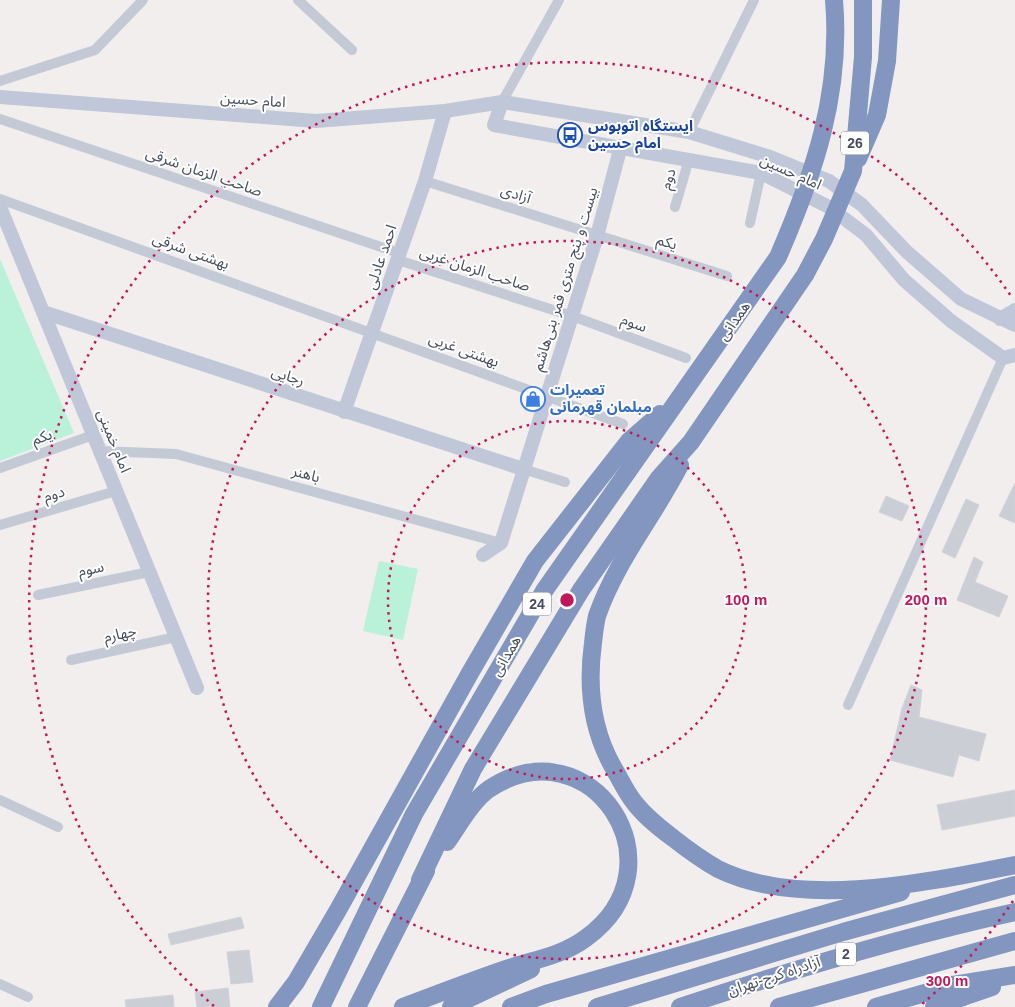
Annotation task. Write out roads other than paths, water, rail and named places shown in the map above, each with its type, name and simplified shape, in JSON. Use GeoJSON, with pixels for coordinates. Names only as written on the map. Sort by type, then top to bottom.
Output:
{"type":"FeatureCollection","features":[{"type":"Feature","properties":{"kind":"highway","name":"26"},"geometry":{"type":"LineString","coordinates":[[778,257],[801,203],[823,130],[833,85],[836,52],[834,0]]}},
{"type":"Feature","properties":{"kind":"highway","name":"26"},"geometry":{"type":"LineString","coordinates":[[804,275],[824,239],[853,171],[863,58],[863,0]]}},
{"type":"Feature","properties":{"kind":"highway"},"geometry":{"type":"LineString","coordinates":[[853,171],[877,116],[887,61],[890,3]]}},
{"type":"Feature","properties":{"kind":"highway","name":"همدانی"},"geometry":{"type":"LineString","coordinates":[[321,1007],[414,814],[544,591],[778,257]]}},
{"type":"Feature","properties":{"kind":"highway","name":"همدانی"},"geometry":{"type":"LineString","coordinates":[[420,880],[473,769],[581,590],[659,478],[691,442],[804,275]]}},
{"type":"Feature","properties":{"kind":"highway"},"geometry":{"type":"LineString","coordinates":[[277,1007],[296,982],[338,910],[470,673],[535,561],[629,441],[683,393]]}},
{"type":"Feature","properties":{"kind":"highway"},"geometry":{"type":"LineString","coordinates":[[691,442],[669,487],[616,573],[597,617],[590,665],[591,707],[601,746],[630,797],[653,823],[685,848],[719,869],[748,880],[803,890],[858,889],[957,876],[1015,864]]}},
{"type":"Feature","properties":{"kind":"highway"},"geometry":{"type":"LineString","coordinates":[[420,880],[475,804],[488,790],[518,774],[544,772],[577,779],[605,798],[623,828],[630,862],[624,892],[610,916],[586,938],[562,953],[506,983],[451,1007]]}},
{"type":"Feature","properties":{"kind":"highway"},"geometry":{"type":"LineString","coordinates":[[511,1007],[546,994],[957,876]]}},
{"type":"Feature","properties":{"kind":"highway","name":"24"},"geometry":{"type":"LineString","coordinates":[[357,1007],[420,880]]}},
{"type":"Feature","properties":{"kind":"highway"},"geometry":{"type":"LineString","coordinates":[[597,1007],[843,932],[1015,885]]}},
{"type":"Feature","properties":{"kind":"highway","name":"آزادراه کرج-تهران"},"geometry":{"type":"LineString","coordinates":[[680,1007],[798,967],[948,926],[1015,912]]}},
{"type":"Feature","properties":{"kind":"highway","name":"2"},"geometry":{"type":"LineString","coordinates":[[779,1007],[1015,941]]}},
{"type":"Feature","properties":{"kind":"highway"},"geometry":{"type":"LineString","coordinates":[[403,1007],[507,969],[562,953]]}},
{"type":"Feature","properties":{"kind":"highway"},"geometry":{"type":"LineString","coordinates":[[876,1007],[953,985],[1015,975]]}},
{"type":"Feature","properties":{"kind":"highway"},"geometry":{"type":"LineString","coordinates":[[934,1007],[1015,979]]}},
{"type":"Feature","properties":{"kind":"street"},"geometry":{"type":"LineString","coordinates":[[0,81],[95,50],[144,0]]}},
{"type":"Feature","properties":{"kind":"street"},"geometry":{"type":"LineString","coordinates":[[298,0],[352,50]]}},
{"type":"Feature","properties":{"kind":"street"},"geometry":{"type":"LineString","coordinates":[[502,102],[559,0]]}},
{"type":"Feature","properties":{"kind":"street"},"geometry":{"type":"LineString","coordinates":[[688,132],[754,0]]}},
{"type":"Feature","properties":{"kind":"street","name":"امام حسین"},"geometry":{"type":"LineString","coordinates":[[0,97],[316,121],[445,111],[502,102],[688,132],[770,157],[829,181],[862,205],[907,252],[961,299],[1015,325]]}},
{"type":"Feature","properties":{"kind":"street","name":"امام حسین"},"geometry":{"type":"LineString","coordinates":[[502,102],[494,125],[621,146],[761,173],[829,207],[866,235],[904,280],[951,321],[1009,356]]}},
{"type":"Feature","properties":{"kind":"street","name":"احمد عادلی"},"geometry":{"type":"LineString","coordinates":[[344,412],[425,181],[445,111]]}},
{"type":"Feature","properties":{"kind":"street","name":"صاحب الزمان شرقی"},"geometry":{"type":"LineString","coordinates":[[0,119],[398,256]]}},
{"type":"Feature","properties":{"kind":"street","name":"بیست و پنج متری قمر بنی‌هاشم"},"geometry":{"type":"LineString","coordinates":[[501,543],[597,236],[621,146]]}},
{"type":"Feature","properties":{"kind":"street","name":"دوم"},"geometry":{"type":"LineString","coordinates":[[675,207],[690,159]]}},
{"type":"Feature","properties":{"kind":"street"},"geometry":{"type":"LineString","coordinates":[[750,223],[761,173]]}},
{"type":"Feature","properties":{"kind":"street","name":"آزادی"},"geometry":{"type":"LineString","coordinates":[[425,181],[597,236]]}},
{"type":"Feature","properties":{"kind":"street","name":"بهشتی شرقی"},"geometry":{"type":"LineString","coordinates":[[0,199],[372,332]]}},
{"type":"Feature","properties":{"kind":"street","name":"امام خمینی"},"geometry":{"type":"LineString","coordinates":[[0,207],[197,688]]}},
{"type":"Feature","properties":{"kind":"street","name":"یکم"},"geometry":{"type":"LineString","coordinates":[[597,236],[728,276]]}},
{"type":"Feature","properties":{"kind":"street","name":"صاحب الزمان غربی"},"geometry":{"type":"LineString","coordinates":[[398,256],[572,316]]}},
{"type":"Feature","properties":{"kind":"street"},"geometry":{"type":"LineString","coordinates":[[1000,319],[1015,310]]}},
{"type":"Feature","properties":{"kind":"street","name":"رجایی"},"geometry":{"type":"LineString","coordinates":[[43,312],[523,469]]}},
{"type":"Feature","properties":{"kind":"street","name":"سوم"},"geometry":{"type":"LineString","coordinates":[[572,316],[686,358]]}},
{"type":"Feature","properties":{"kind":"street","name":"بهشتی غربی"},"geometry":{"type":"LineString","coordinates":[[372,332],[546,396]]}},
{"type":"Feature","properties":{"kind":"street"},"geometry":{"type":"LineString","coordinates":[[848,705],[1009,356]]}},
{"type":"Feature","properties":{"kind":"street"},"geometry":{"type":"LineString","coordinates":[[546,396],[623,424]]}},
{"type":"Feature","properties":{"kind":"street","name":"یکم"},"geometry":{"type":"LineString","coordinates":[[0,468],[93,435]]}},
{"type":"Feature","properties":{"kind":"street","name":"باهنر"},"geometry":{"type":"LineString","coordinates":[[100,451],[176,454],[501,543]]}},
{"type":"Feature","properties":{"kind":"street"},"geometry":{"type":"LineString","coordinates":[[523,469],[564,482]]}},
{"type":"Feature","properties":{"kind":"street","name":"دوم"},"geometry":{"type":"LineString","coordinates":[[0,525],[116,491]]}},
{"type":"Feature","properties":{"kind":"street"},"geometry":{"type":"LineString","coordinates":[[483,555],[501,543]]}},
{"type":"Feature","properties":{"kind":"street","name":"سوم"},"geometry":{"type":"LineString","coordinates":[[38,595],[149,572]]}},
{"type":"Feature","properties":{"kind":"street","name":"چهارم"},"geometry":{"type":"LineString","coordinates":[[71,660],[176,637]]}},
{"type":"Feature","properties":{"kind":"street"},"geometry":{"type":"LineString","coordinates":[[0,800],[58,827]]}},
{"type":"Feature","properties":{"kind":"street"},"geometry":{"type":"LineString","coordinates":[[0,984],[28,997]]}},
{"type":"Feature","properties":{"kind":"place","name":"ایستگاه اتوبوس امام حسین"},"geometry":{"type":"Point","coordinates":[570,135]}},
{"type":"Feature","properties":{"kind":"place","name":"تعمیرات مبلمان قهرمانی"},"geometry":{"type":"Point","coordinates":[533,399]}}]}
